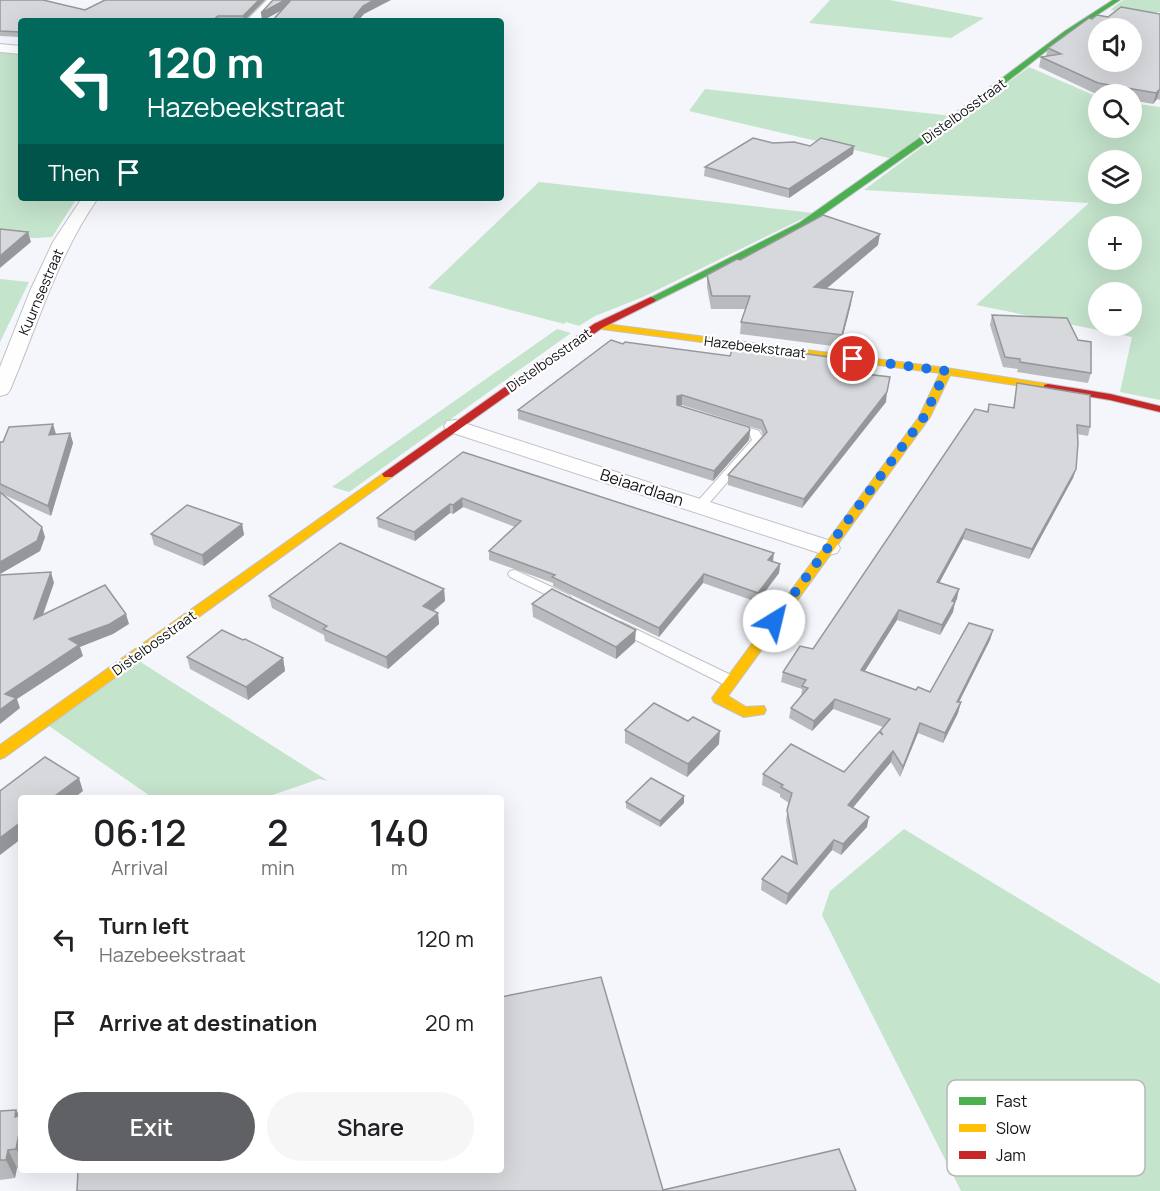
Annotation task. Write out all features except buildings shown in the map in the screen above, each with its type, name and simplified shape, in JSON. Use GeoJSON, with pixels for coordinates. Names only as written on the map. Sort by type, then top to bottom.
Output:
{"type":"FeatureCollection","features":[{"type":"Feature","properties":{"kind":"street"},"geometry":{"type":"LineString","coordinates":[[255,18],[273,0]]}},
{"type":"Feature","properties":{"kind":"street","name":"Distelbosstraat"},"geometry":{"type":"LineString","coordinates":[[0,753],[598,326],[732,262],[809,221],[968,108],[1067,32],[1117,0]]}},
{"type":"Feature","properties":{"kind":"street"},"geometry":{"type":"LineString","coordinates":[[0,48],[18,50]]}},
{"type":"Feature","properties":{"kind":"street","name":"Kuurnsestraat"},"geometry":{"type":"LineString","coordinates":[[0,390],[47,273],[88,201]]}},
{"type":"Feature","properties":{"kind":"street","name":"Hazebeekstraat"},"geometry":{"type":"LineString","coordinates":[[598,326],[946,371],[1110,397],[1160,409]]}},
{"type":"Feature","properties":{"kind":"street"},"geometry":{"type":"LineString","coordinates":[[759,710],[744,712],[719,698],[924,417],[946,371]]}},
{"type":"Feature","properties":{"kind":"street","name":"Beiaardlaan"},"geometry":{"type":"LineString","coordinates":[[455,426],[828,548]]}},
{"type":"Feature","properties":{"kind":"lane"},"geometry":{"type":"LineString","coordinates":[[700,506],[758,440],[755,433],[724,423]]}},
{"type":"Feature","properties":{"kind":"lane"},"geometry":{"type":"LineString","coordinates":[[515,574],[576,604]]}},
{"type":"Feature","properties":{"kind":"lane"},"geometry":{"type":"LineString","coordinates":[[607,620],[730,681]]}},
{"type":"Feature","properties":{"kind":"green space"},"geometry":{"type":"Polygon","coordinates":[[[830,0],[890,0],[984,18],[951,38],[809,23],[830,0]]]}},
{"type":"Feature","properties":{"kind":"green space"},"geometry":{"type":"Polygon","coordinates":[[[1123,0],[1160,0],[1160,12],[1139,13],[1110,10],[1123,0]]]}},
{"type":"Feature","properties":{"kind":"green space"},"geometry":{"type":"Polygon","coordinates":[[[0,50],[18,52],[18,201],[75,201],[52,237],[0,235],[0,50]]]}},
{"type":"Feature","properties":{"kind":"green space"},"geometry":{"type":"Polygon","coordinates":[[[1029,67],[1088,93],[1088,138],[1142,138],[1142,105],[1160,107],[1160,400],[1120,392],[1132,337],[1127,336],[1142,336],[1142,282],[1088,282],[1088,328],[976,305],[1088,204],[1142,204],[1142,150],[1088,150],[1088,203],[864,190],[1029,67]]]}},
{"type":"Feature","properties":{"kind":"green space"},"geometry":{"type":"Polygon","coordinates":[[[705,89],[953,116],[893,159],[689,111],[705,89]]]}},
{"type":"Feature","properties":{"kind":"green space"},"geometry":{"type":"Polygon","coordinates":[[[539,182],[814,213],[643,297],[595,316],[579,326],[428,288],[539,182]]]}},
{"type":"Feature","properties":{"kind":"green space"},"geometry":{"type":"Polygon","coordinates":[[[0,279],[29,282],[0,342],[0,279]]]}},
{"type":"Feature","properties":{"kind":"green space"},"geometry":{"type":"Polygon","coordinates":[[[557,329],[571,333],[349,492],[332,487],[557,329]]]}},
{"type":"Feature","properties":{"kind":"green space"},"geometry":{"type":"Polygon","coordinates":[[[139,661],[328,781],[319,779],[273,795],[149,795],[49,726],[139,661]]]}},
{"type":"Feature","properties":{"kind":"green space"},"geometry":{"type":"Polygon","coordinates":[[[904,829],[1160,984],[1160,1191],[961,1191],[953,1176],[1145,1176],[1145,1080],[947,1080],[947,1163],[822,915],[830,891],[904,829]]]}},
{"type":"Feature","properties":{"kind":"traffic: fast"},"geometry":{"type":"LineString","coordinates":[[651,300],[802,225],[968,108],[1067,32],[1117,0]]}},
{"type":"Feature","properties":{"kind":"traffic: slow"},"geometry":{"type":"LineString","coordinates":[[598,326],[946,371],[1048,387]]}},
{"type":"Feature","properties":{"kind":"traffic: slow"},"geometry":{"type":"LineString","coordinates":[[759,710],[744,712],[719,698],[924,417],[946,371]]}},
{"type":"Feature","properties":{"kind":"traffic: slow"},"geometry":{"type":"LineString","coordinates":[[0,753],[388,474]]}},
{"type":"Feature","properties":{"kind":"traffic: jam"},"geometry":{"type":"LineString","coordinates":[[388,474],[598,326],[651,300]]}},
{"type":"Feature","properties":{"kind":"traffic: jam"},"geometry":{"type":"LineString","coordinates":[[1048,387],[1110,397],[1160,409]]}},
{"type":"Feature","properties":{"kind":"route"},"geometry":{"type":"LineString","coordinates":[[774,621],[924,417],[946,371],[853,359]]}}]}
